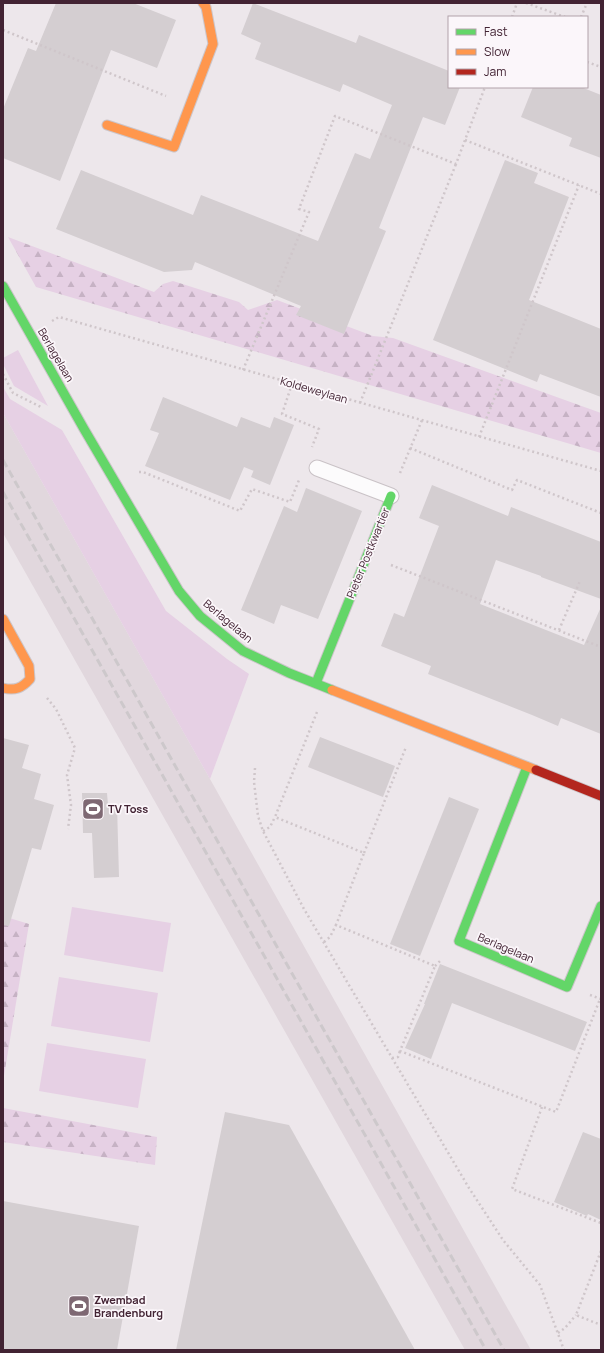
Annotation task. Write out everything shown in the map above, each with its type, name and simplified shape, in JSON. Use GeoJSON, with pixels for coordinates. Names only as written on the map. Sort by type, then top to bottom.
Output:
{"type":"FeatureCollection","features":[{"type":"Feature","properties":{"kind":"street"},"geometry":{"type":"LineString","coordinates":[[107,125],[174,147],[213,44],[206,7],[203,3]]}},
{"type":"Feature","properties":{"kind":"street","name":"Berlagelaan"},"geometry":{"type":"LineString","coordinates":[[3,286],[111,477],[179,591],[200,616],[243,651],[289,672],[601,796]]}},
{"type":"Feature","properties":{"kind":"street","name":"Pieter Postkwartier"},"geometry":{"type":"LineString","coordinates":[[316,683],[390,496]]}},
{"type":"Feature","properties":{"kind":"street"},"geometry":{"type":"LineString","coordinates":[[3,619],[29,666],[30,679],[22,688],[9,690],[3,688]]}},
{"type":"Feature","properties":{"kind":"street","name":"Berlagelaan"},"geometry":{"type":"LineString","coordinates":[[527,767],[460,942],[568,987],[601,906]]}},
{"type":"Feature","properties":{"kind":"lane","name":"Pieter Postkwartier"},"geometry":{"type":"LineString","coordinates":[[317,468],[390,496]]}},
{"type":"Feature","properties":{"kind":"path"},"geometry":{"type":"LineString","coordinates":[[512,16],[517,3]]}},
{"type":"Feature","properties":{"kind":"path"},"geometry":{"type":"LineString","coordinates":[[526,3],[562,16]]}},
{"type":"Feature","properties":{"kind":"path"},"geometry":{"type":"LineString","coordinates":[[581,16],[587,3]]}},
{"type":"Feature","properties":{"kind":"path"},"geometry":{"type":"LineString","coordinates":[[3,30],[190,106]]}},
{"type":"Feature","properties":{"kind":"path"},"geometry":{"type":"LineString","coordinates":[[588,62],[601,67]]}},
{"type":"Feature","properties":{"kind":"path"},"geometry":{"type":"LineString","coordinates":[[360,403],[456,164],[485,88]]}},
{"type":"Feature","properties":{"kind":"path"},"geometry":{"type":"LineString","coordinates":[[243,370],[309,212],[299,209],[335,116],[456,164]]}},
{"type":"Feature","properties":{"kind":"path"},"geometry":{"type":"LineString","coordinates":[[465,140],[601,194]]}},
{"type":"Feature","properties":{"kind":"path"},"geometry":{"type":"LineString","coordinates":[[480,437],[579,185]]}},
{"type":"Feature","properties":{"kind":"path","name":"Koldeweylaan"},"geometry":{"type":"LineString","coordinates":[[30,334],[59,317],[601,472]]}},
{"type":"Feature","properties":{"kind":"path"},"geometry":{"type":"LineString","coordinates":[[292,384],[282,414],[319,429],[311,448]]}},
{"type":"Feature","properties":{"kind":"path"},"geometry":{"type":"LineString","coordinates":[[390,496],[422,420]]}},
{"type":"Feature","properties":{"kind":"path"},"geometry":{"type":"LineString","coordinates":[[410,448],[512,490],[517,480],[601,514]]}},
{"type":"Feature","properties":{"kind":"path"},"geometry":{"type":"LineString","coordinates":[[111,477],[143,472],[240,511],[252,489],[290,502],[300,475]]}},
{"type":"Feature","properties":{"kind":"path"},"geometry":{"type":"LineString","coordinates":[[367,556],[601,647]]}},
{"type":"Feature","properties":{"kind":"path"},"geometry":{"type":"LineString","coordinates":[[559,630],[580,581]]}},
{"type":"Feature","properties":{"kind":"path"},"geometry":{"type":"LineString","coordinates":[[30,679],[56,709],[75,748],[67,774],[71,805],[68,829]]}},
{"type":"Feature","properties":{"kind":"path"},"geometry":{"type":"LineString","coordinates":[[263,831],[270,827],[275,817],[327,687]]}},
{"type":"Feature","properties":{"kind":"path"},"geometry":{"type":"LineString","coordinates":[[324,942],[330,936],[336,925],[416,723]]}},
{"type":"Feature","properties":{"kind":"path"},"geometry":{"type":"LineString","coordinates":[[255,768],[254,782],[258,816],[263,831],[304,908],[469,1188],[503,1240],[540,1285],[564,1350]]}},
{"type":"Feature","properties":{"kind":"path"},"geometry":{"type":"LineString","coordinates":[[275,817],[364,853]]}},
{"type":"Feature","properties":{"kind":"path"},"geometry":{"type":"LineString","coordinates":[[336,925],[435,966],[398,1057],[392,1058]]}},
{"type":"Feature","properties":{"kind":"path"},"geometry":{"type":"LineString","coordinates":[[400,1051],[556,1112],[600,999]]}},
{"type":"Feature","properties":{"kind":"path"},"geometry":{"type":"LineString","coordinates":[[542,1106],[512,1189],[601,1224]]}},
{"type":"Feature","properties":{"kind":"path"},"geometry":{"type":"LineString","coordinates":[[558,1333],[565,1328],[576,1315],[601,1251]]}},
{"type":"Feature","properties":{"kind":"path"},"geometry":{"type":"LineString","coordinates":[[576,1315],[601,1325]]}},
{"type":"Feature","properties":{"kind":"shaded area"},"geometry":{"type":"Polygon","coordinates":[[[3,413],[531,1350],[465,1350],[3,533],[3,413]]]}},
{"type":"Feature","properties":{"kind":"green space"},"geometry":{"type":"Polygon","coordinates":[[[8,237],[154,292],[163,284],[173,281],[239,302],[248,310],[277,300],[373,336],[393,338],[601,413],[601,453],[36,287],[8,237]]]}},
{"type":"Feature","properties":{"kind":"green space"},"geometry":{"type":"Polygon","coordinates":[[[18,350],[48,406],[14,386],[3,364],[3,358],[18,350]]]}},
{"type":"Feature","properties":{"kind":"green space"},"geometry":{"type":"Polygon","coordinates":[[[3,387],[10,399],[62,430],[166,611],[227,659],[249,674],[210,779],[3,413],[3,387]]]}},
{"type":"Feature","properties":{"kind":"green space"},"geometry":{"type":"Polygon","coordinates":[[[72,907],[171,923],[163,972],[64,955],[72,907]]]}},
{"type":"Feature","properties":{"kind":"green space"},"geometry":{"type":"Polygon","coordinates":[[[3,916],[29,924],[3,1082],[3,916]]]}},
{"type":"Feature","properties":{"kind":"green space"},"geometry":{"type":"Polygon","coordinates":[[[59,977],[158,993],[150,1042],[51,1026],[59,977]]]}},
{"type":"Feature","properties":{"kind":"green space"},"geometry":{"type":"Polygon","coordinates":[[[47,1043],[146,1059],[138,1108],[39,1091],[47,1043]]]}},
{"type":"Feature","properties":{"kind":"green space"},"geometry":{"type":"Polygon","coordinates":[[[3,1108],[157,1137],[155,1165],[3,1142],[3,1108]]]}},
{"type":"Feature","properties":{"kind":"building"},"geometry":{"type":"Polygon","coordinates":[[[56,3],[133,3],[176,20],[157,68],[111,50],[60,181],[3,158],[3,109],[28,48],[36,51],[56,3]]]}},
{"type":"Feature","properties":{"kind":"building"},"geometry":{"type":"Polygon","coordinates":[[[253,3],[356,43],[359,35],[448,71],[448,88],[460,88],[445,125],[423,117],[379,228],[386,231],[344,334],[296,315],[301,306],[195,262],[192,270],[164,272],[56,229],[81,170],[193,215],[201,195],[318,241],[355,153],[370,159],[392,105],[343,84],[340,92],[255,59],[261,43],[241,34],[253,3]]]}},
{"type":"Feature","properties":{"kind":"building"},"geometry":{"type":"Polygon","coordinates":[[[533,88],[584,88],[601,95],[601,158],[569,146],[572,138],[521,117],[533,88]]]}},
{"type":"Feature","properties":{"kind":"building"},"geometry":{"type":"Polygon","coordinates":[[[505,160],[538,173],[534,183],[569,197],[529,300],[601,329],[601,397],[540,374],[537,382],[433,340],[505,160]]]}},
{"type":"Feature","properties":{"kind":"building"},"geometry":{"type":"Polygon","coordinates":[[[163,397],[237,427],[241,417],[270,428],[274,417],[294,425],[270,485],[251,477],[253,471],[244,467],[230,500],[145,466],[159,433],[150,430],[163,397]]]}},
{"type":"Feature","properties":{"kind":"building"},"geometry":{"type":"Polygon","coordinates":[[[432,485],[508,516],[511,507],[601,542],[601,599],[496,560],[480,604],[584,645],[601,607],[601,734],[561,718],[558,726],[428,674],[431,666],[381,646],[394,613],[404,617],[439,526],[419,518],[432,485]]]}},
{"type":"Feature","properties":{"kind":"building"},"geometry":{"type":"Polygon","coordinates":[[[306,488],[362,511],[318,619],[281,605],[274,624],[241,610],[284,506],[297,512],[306,488]]]}},
{"type":"Feature","properties":{"kind":"building"},"geometry":{"type":"Polygon","coordinates":[[[320,737],[395,766],[383,797],[308,767],[320,737]]]}},
{"type":"Feature","properties":{"kind":"building"},"geometry":{"type":"Polygon","coordinates":[[[3,738],[29,745],[22,768],[41,774],[34,799],[54,805],[41,850],[32,848],[9,926],[3,925],[3,738]]]}},
{"type":"Feature","properties":{"kind":"building"},"geometry":{"type":"Polygon","coordinates":[[[82,793],[107,793],[108,805],[117,805],[119,877],[94,878],[92,833],[83,833],[82,793]]]}},
{"type":"Feature","properties":{"kind":"building"},"geometry":{"type":"Polygon","coordinates":[[[449,797],[479,809],[420,956],[390,944],[449,797]]]}},
{"type":"Feature","properties":{"kind":"building"},"geometry":{"type":"Polygon","coordinates":[[[440,964],[587,1022],[575,1051],[452,1003],[431,1059],[405,1048],[425,1004],[440,964]]]}},
{"type":"Feature","properties":{"kind":"building"},"geometry":{"type":"Polygon","coordinates":[[[225,1112],[289,1125],[415,1350],[176,1350],[225,1112]]]}},
{"type":"Feature","properties":{"kind":"building"},"geometry":{"type":"Polygon","coordinates":[[[583,1132],[601,1139],[601,1220],[588,1214],[587,1216],[554,1202],[583,1132]]]}},
{"type":"Feature","properties":{"kind":"building"},"geometry":{"type":"Polygon","coordinates":[[[3,1201],[139,1226],[117,1350],[3,1350],[3,1201]]]}},
{"type":"Feature","properties":{"kind":"railway"},"geometry":{"type":"LineString","coordinates":[[3,460],[504,1350]]}},
{"type":"Feature","properties":{"kind":"railway"},"geometry":{"type":"LineString","coordinates":[[3,492],[486,1350]]}},
{"type":"Feature","properties":{"kind":"traffic: fast"},"geometry":{"type":"LineString","coordinates":[[3,286],[84,429],[179,591],[200,616],[243,651],[289,673],[332,690]]}},
{"type":"Feature","properties":{"kind":"traffic: fast"},"geometry":{"type":"LineString","coordinates":[[316,683],[391,496]]}},
{"type":"Feature","properties":{"kind":"traffic: fast"},"geometry":{"type":"LineString","coordinates":[[527,767],[459,941],[567,987],[601,906]]}},
{"type":"Feature","properties":{"kind":"traffic: slow"},"geometry":{"type":"LineString","coordinates":[[107,125],[174,147],[213,44],[206,7],[203,3]]}},
{"type":"Feature","properties":{"kind":"traffic: slow"},"geometry":{"type":"LineString","coordinates":[[3,619],[29,666],[30,679],[18,688],[3,688]]}},
{"type":"Feature","properties":{"kind":"traffic: slow"},"geometry":{"type":"LineString","coordinates":[[332,690],[536,770]]}},
{"type":"Feature","properties":{"kind":"traffic: jam"},"geometry":{"type":"LineString","coordinates":[[536,770],[601,796]]}},
{"type":"Feature","properties":{"kind":"place","name":"TV Toss"},"geometry":{"type":"Point","coordinates":[93,809]}},
{"type":"Feature","properties":{"kind":"place","name":"Zwembad Brandenburg"},"geometry":{"type":"Point","coordinates":[79,1306]}}]}
